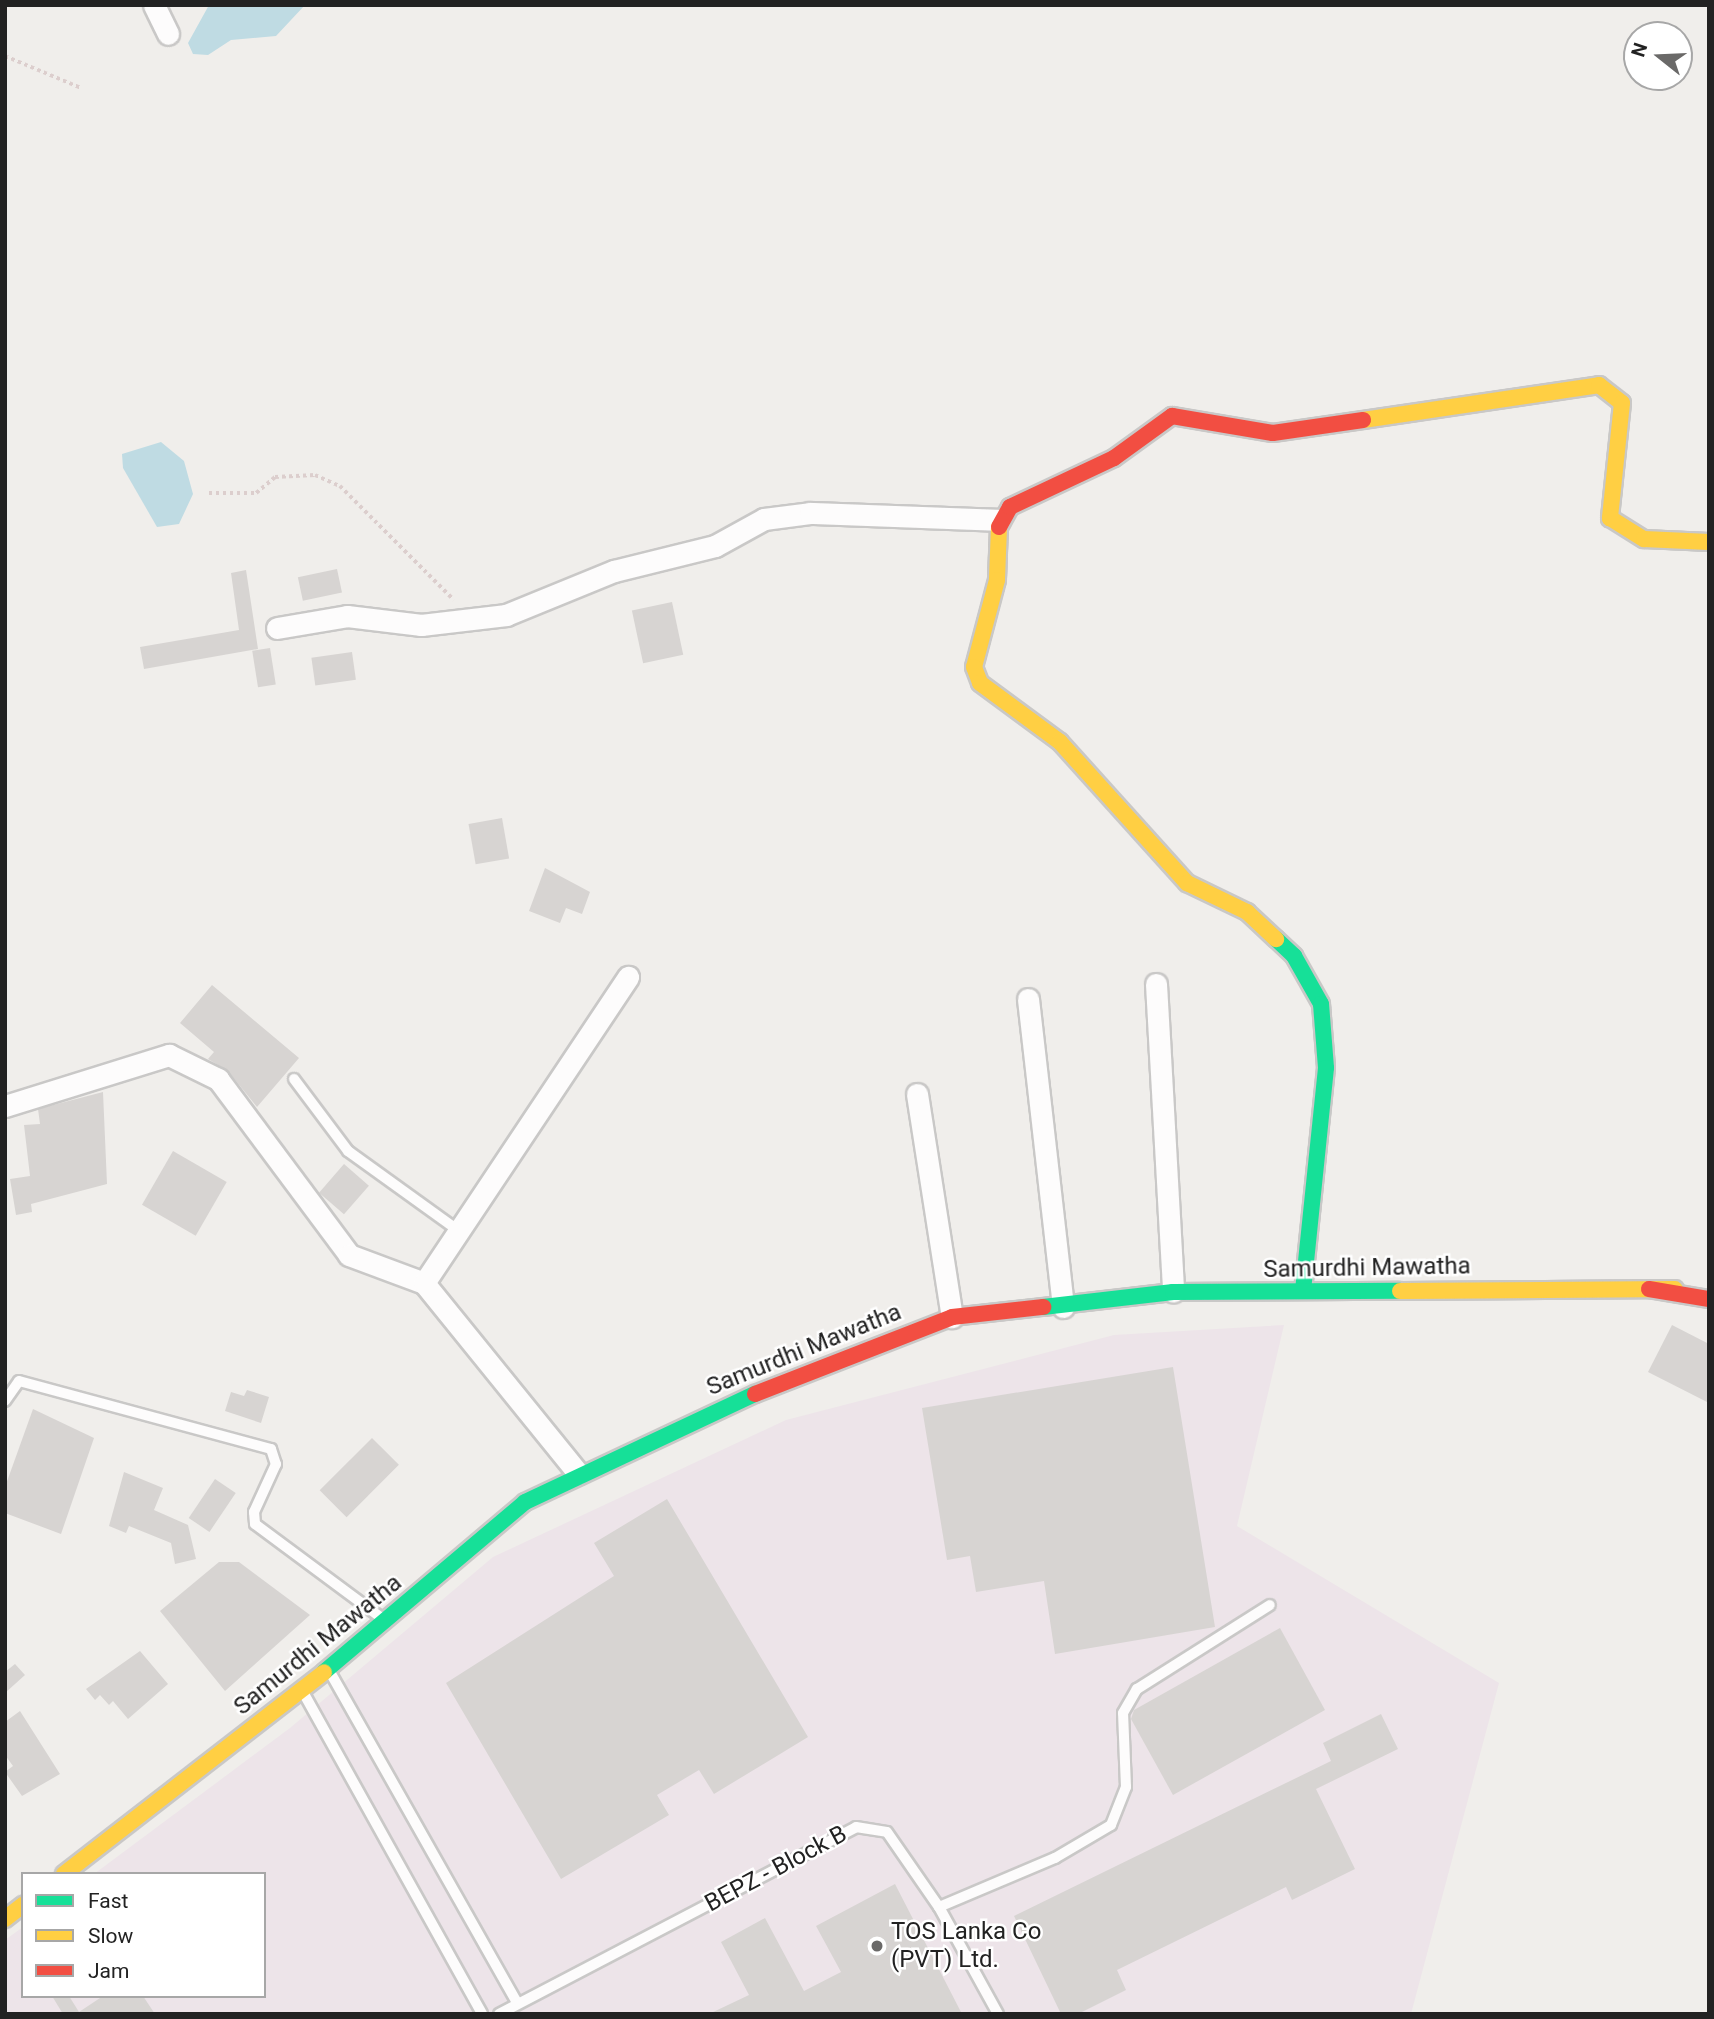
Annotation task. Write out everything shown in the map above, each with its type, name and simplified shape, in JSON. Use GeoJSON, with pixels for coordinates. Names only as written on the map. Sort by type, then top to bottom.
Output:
{"type":"FeatureCollection","features":[{"type":"Feature","properties":{"kind":"main road"},"geometry":{"type":"LineString","coordinates":[[1303,1291],[1326,1068],[1321,1004],[1294,956],[1247,912],[1187,883],[1060,742],[980,683],[974,667],[997,580],[999,520],[1010,508],[1114,458],[1172,416],[1273,433],[1599,385],[1622,403],[1610,518],[1624,532],[1644,539],[1709,542]]}},
{"type":"Feature","properties":{"kind":"main road"},"geometry":{"type":"LineString","coordinates":[[1649,1289],[1709,1299]]}},
{"type":"Feature","properties":{"kind":"main road","name":"Samurdhi Mawatha"},"geometry":{"type":"LineString","coordinates":[[67,1872],[328,1669],[525,1502],[578,1473],[786,1377],[953,1317],[1063,1307],[1173,1292],[1709,1289]]}},
{"type":"Feature","properties":{"kind":"main road"},"geometry":{"type":"LineString","coordinates":[[5,1919],[21,1907]]}},
{"type":"Feature","properties":{"kind":"street"},"geometry":{"type":"LineString","coordinates":[[154,5],[168,34]]}},
{"type":"Feature","properties":{"kind":"street"},"geometry":{"type":"LineString","coordinates":[[277,628],[347,616],[421,625],[506,615],[614,571],[715,546],[764,519],[810,513],[999,520]]}},
{"type":"Feature","properties":{"kind":"street"},"geometry":{"type":"LineString","coordinates":[[424,1283],[628,977]]}},
{"type":"Feature","properties":{"kind":"street"},"geometry":{"type":"LineString","coordinates":[[1156,985],[1173,1292]]}},
{"type":"Feature","properties":{"kind":"street"},"geometry":{"type":"LineString","coordinates":[[1028,999],[1063,1307]]}},
{"type":"Feature","properties":{"kind":"street"},"geometry":{"type":"LineString","coordinates":[[5,1106],[169,1055],[218,1079],[349,1255],[424,1283],[578,1473]]}},
{"type":"Feature","properties":{"kind":"street"},"geometry":{"type":"LineString","coordinates":[[917,1094],[953,1317]]}},
{"type":"Feature","properties":{"kind":"lane"},"geometry":{"type":"LineString","coordinates":[[295,1079],[348,1151],[459,1231]]}},
{"type":"Feature","properties":{"kind":"lane"},"geometry":{"type":"LineString","coordinates":[[5,1401],[19,1381],[271,1449],[276,1464],[254,1512],[255,1524],[385,1621]]}},
{"type":"Feature","properties":{"kind":"lane"},"geometry":{"type":"LineString","coordinates":[[939,1907],[1055,1858],[1111,1825],[1126,1787],[1123,1713],[1137,1689],[1270,1605]]}},
{"type":"Feature","properties":{"kind":"lane"},"geometry":{"type":"LineString","coordinates":[[328,1669],[517,2003]]}},
{"type":"Feature","properties":{"kind":"lane"},"geometry":{"type":"LineString","coordinates":[[301,1690],[482,2014]]}},
{"type":"Feature","properties":{"kind":"lane","name":"BEPZ - Block B"},"geometry":{"type":"LineString","coordinates":[[499,2014],[856,1827],[887,1832],[939,1907],[998,2014]]}},
{"type":"Feature","properties":{"kind":"path"},"geometry":{"type":"LineString","coordinates":[[5,56],[81,88]]}},
{"type":"Feature","properties":{"kind":"path"},"geometry":{"type":"LineString","coordinates":[[209,493],[256,493],[275,477],[314,475],[340,486],[457,603],[467,604]]}},
{"type":"Feature","properties":{"kind":"shaded area"},"geometry":{"type":"Polygon","coordinates":[[[1284,1325],[1237,1526],[1499,1683],[1411,2014],[5,2014],[5,1940],[21,1928],[21,1998],[266,1998],[266,1872],[97,1872],[290,1728],[493,1557],[786,1420],[1114,1335],[1284,1325]]]}},
{"type":"Feature","properties":{"kind":"water"},"geometry":{"type":"Polygon","coordinates":[[[209,5],[305,5],[276,36],[231,40],[208,55],[193,54],[188,43],[209,5]]]}},
{"type":"Feature","properties":{"kind":"water"},"geometry":{"type":"Polygon","coordinates":[[[161,442],[184,461],[193,494],[179,524],[157,527],[123,468],[122,454],[161,442]]]}},
{"type":"Feature","properties":{"kind":"building"},"geometry":{"type":"Polygon","coordinates":[[[337,569],[342,592],[303,601],[298,577],[337,569]]]}},
{"type":"Feature","properties":{"kind":"building"},"geometry":{"type":"Polygon","coordinates":[[[246,570],[258,649],[144,669],[140,647],[239,630],[231,573],[246,570]]]}},
{"type":"Feature","properties":{"kind":"building"},"geometry":{"type":"Polygon","coordinates":[[[672,602],[683,655],[643,663],[632,611],[672,602]]]}},
{"type":"Feature","properties":{"kind":"building"},"geometry":{"type":"Polygon","coordinates":[[[270,648],[276,685],[258,687],[252,651],[270,648]]]}},
{"type":"Feature","properties":{"kind":"building"},"geometry":{"type":"Polygon","coordinates":[[[352,652],[356,680],[315,685],[311,658],[352,652]]]}},
{"type":"Feature","properties":{"kind":"building"},"geometry":{"type":"Polygon","coordinates":[[[502,818],[509,858],[476,864],[469,824],[502,818]]]}},
{"type":"Feature","properties":{"kind":"building"},"geometry":{"type":"Polygon","coordinates":[[[545,868],[590,892],[582,914],[566,908],[560,923],[529,911],[545,868]]]}},
{"type":"Feature","properties":{"kind":"building"},"geometry":{"type":"Polygon","coordinates":[[[212,985],[299,1058],[257,1107],[228,1071],[208,1059],[214,1052],[180,1023],[212,985]]]}},
{"type":"Feature","properties":{"kind":"building"},"geometry":{"type":"Polygon","coordinates":[[[103,1092],[107,1184],[31,1204],[32,1212],[16,1215],[10,1179],[30,1176],[24,1125],[40,1124],[38,1109],[103,1092]]]}},
{"type":"Feature","properties":{"kind":"building"},"geometry":{"type":"Polygon","coordinates":[[[173,1151],[227,1182],[196,1236],[142,1205],[173,1151]]]}},
{"type":"Feature","properties":{"kind":"building"},"geometry":{"type":"Polygon","coordinates":[[[344,1164],[369,1186],[344,1214],[319,1193],[344,1164]]]}},
{"type":"Feature","properties":{"kind":"building"},"geometry":{"type":"Polygon","coordinates":[[[1672,1325],[1709,1344],[1709,1403],[1648,1372],[1672,1325]]]}},
{"type":"Feature","properties":{"kind":"building"},"geometry":{"type":"Polygon","coordinates":[[[1173,1367],[1215,1627],[1055,1654],[1044,1581],[976,1592],[970,1556],[947,1560],[922,1408],[1173,1367]]]}},
{"type":"Feature","properties":{"kind":"building"},"geometry":{"type":"Polygon","coordinates":[[[247,1390],[269,1397],[261,1423],[225,1411],[231,1392],[244,1396],[247,1390]]]}},
{"type":"Feature","properties":{"kind":"building"},"geometry":{"type":"Polygon","coordinates":[[[33,1409],[94,1438],[61,1534],[5,1513],[5,1487],[33,1409]]]}},
{"type":"Feature","properties":{"kind":"building"},"geometry":{"type":"Polygon","coordinates":[[[372,1438],[399,1465],[347,1517],[320,1490],[372,1438]]]}},
{"type":"Feature","properties":{"kind":"building"},"geometry":{"type":"Polygon","coordinates":[[[124,1472],[163,1488],[154,1510],[188,1525],[196,1559],[175,1564],[171,1543],[129,1526],[126,1533],[109,1526],[124,1472]]]}},
{"type":"Feature","properties":{"kind":"building"},"geometry":{"type":"Polygon","coordinates":[[[215,1479],[236,1493],[209,1532],[189,1518],[215,1479]]]}},
{"type":"Feature","properties":{"kind":"building"},"geometry":{"type":"Polygon","coordinates":[[[667,1499],[808,1737],[714,1794],[699,1770],[657,1795],[669,1815],[561,1879],[446,1683],[614,1576],[594,1543],[667,1499]]]}},
{"type":"Feature","properties":{"kind":"building"},"geometry":{"type":"Polygon","coordinates":[[[219,1562],[239,1562],[310,1615],[225,1691],[160,1611],[219,1562]]]}},
{"type":"Feature","properties":{"kind":"building"},"geometry":{"type":"Polygon","coordinates":[[[1280,1628],[1325,1710],[1173,1795],[1131,1719],[1134,1710],[1280,1628]]]}},
{"type":"Feature","properties":{"kind":"building"},"geometry":{"type":"Polygon","coordinates":[[[140,1651],[168,1684],[128,1719],[113,1701],[109,1705],[100,1695],[95,1700],[86,1689],[140,1651]]]}},
{"type":"Feature","properties":{"kind":"building"},"geometry":{"type":"Polygon","coordinates":[[[15,1664],[25,1675],[5,1693],[5,1672],[15,1664]]]}},
{"type":"Feature","properties":{"kind":"building"},"geometry":{"type":"Polygon","coordinates":[[[20,1711],[60,1774],[22,1796],[5,1772],[13,1766],[5,1755],[5,1722],[20,1711]]]}},
{"type":"Feature","properties":{"kind":"building"},"geometry":{"type":"Polygon","coordinates":[[[1381,1714],[1398,1749],[1316,1789],[1355,1869],[1292,1900],[1286,1887],[1117,1970],[1126,1990],[1078,2014],[1061,2014],[1014,1916],[1331,1761],[1323,1743],[1381,1714]]]}},
{"type":"Feature","properties":{"kind":"building","name":"TOS Lanka Co (PVT) Ltd."},"geometry":{"type":"Polygon","coordinates":[[[895,1884],[962,2014],[709,2014],[749,1995],[721,1942],[765,1918],[804,1991],[841,1972],[816,1926],[895,1884]]]}},
{"type":"Feature","properties":{"kind":"building"},"geometry":{"type":"Polygon","coordinates":[[[53,1998],[70,1998],[79,2012],[100,1998],[144,1998],[155,2014],[63,2014],[53,1998]]]}},
{"type":"Feature","properties":{"kind":"traffic: fast"},"geometry":{"type":"LineString","coordinates":[[1276,939],[1294,956],[1321,1004],[1326,1068],[1303,1291]]}},
{"type":"Feature","properties":{"kind":"traffic: fast"},"geometry":{"type":"LineString","coordinates":[[1043,1307],[1173,1292],[1400,1291]]}},
{"type":"Feature","properties":{"kind":"traffic: fast"},"geometry":{"type":"LineString","coordinates":[[324,1672],[525,1502],[755,1394]]}},
{"type":"Feature","properties":{"kind":"traffic: slow"},"geometry":{"type":"LineString","coordinates":[[1363,420],[1599,385],[1622,403],[1610,518],[1644,539],[1709,542]]}},
{"type":"Feature","properties":{"kind":"traffic: slow"},"geometry":{"type":"LineString","coordinates":[[999,527],[997,580],[974,667],[980,683],[1060,742],[1187,883],[1247,912],[1276,939]]}},
{"type":"Feature","properties":{"kind":"traffic: slow"},"geometry":{"type":"LineString","coordinates":[[1400,1291],[1675,1289]]}},
{"type":"Feature","properties":{"kind":"traffic: slow"},"geometry":{"type":"LineString","coordinates":[[67,1872],[324,1672]]}},
{"type":"Feature","properties":{"kind":"traffic: slow"},"geometry":{"type":"LineString","coordinates":[[5,1919],[21,1907]]}},
{"type":"Feature","properties":{"kind":"traffic: jam"},"geometry":{"type":"LineString","coordinates":[[999,527],[1010,507],[1114,458],[1172,416],[1273,433],[1363,420]]}},
{"type":"Feature","properties":{"kind":"traffic: jam"},"geometry":{"type":"LineString","coordinates":[[1649,1289],[1709,1299]]}},
{"type":"Feature","properties":{"kind":"traffic: jam"},"geometry":{"type":"LineString","coordinates":[[755,1394],[952,1317],[1043,1307]]}},
{"type":"Feature","properties":{"kind":"place","name":"TOS Lanka Co (PVT) Ltd."},"geometry":{"type":"Point","coordinates":[877,1946]}}]}
